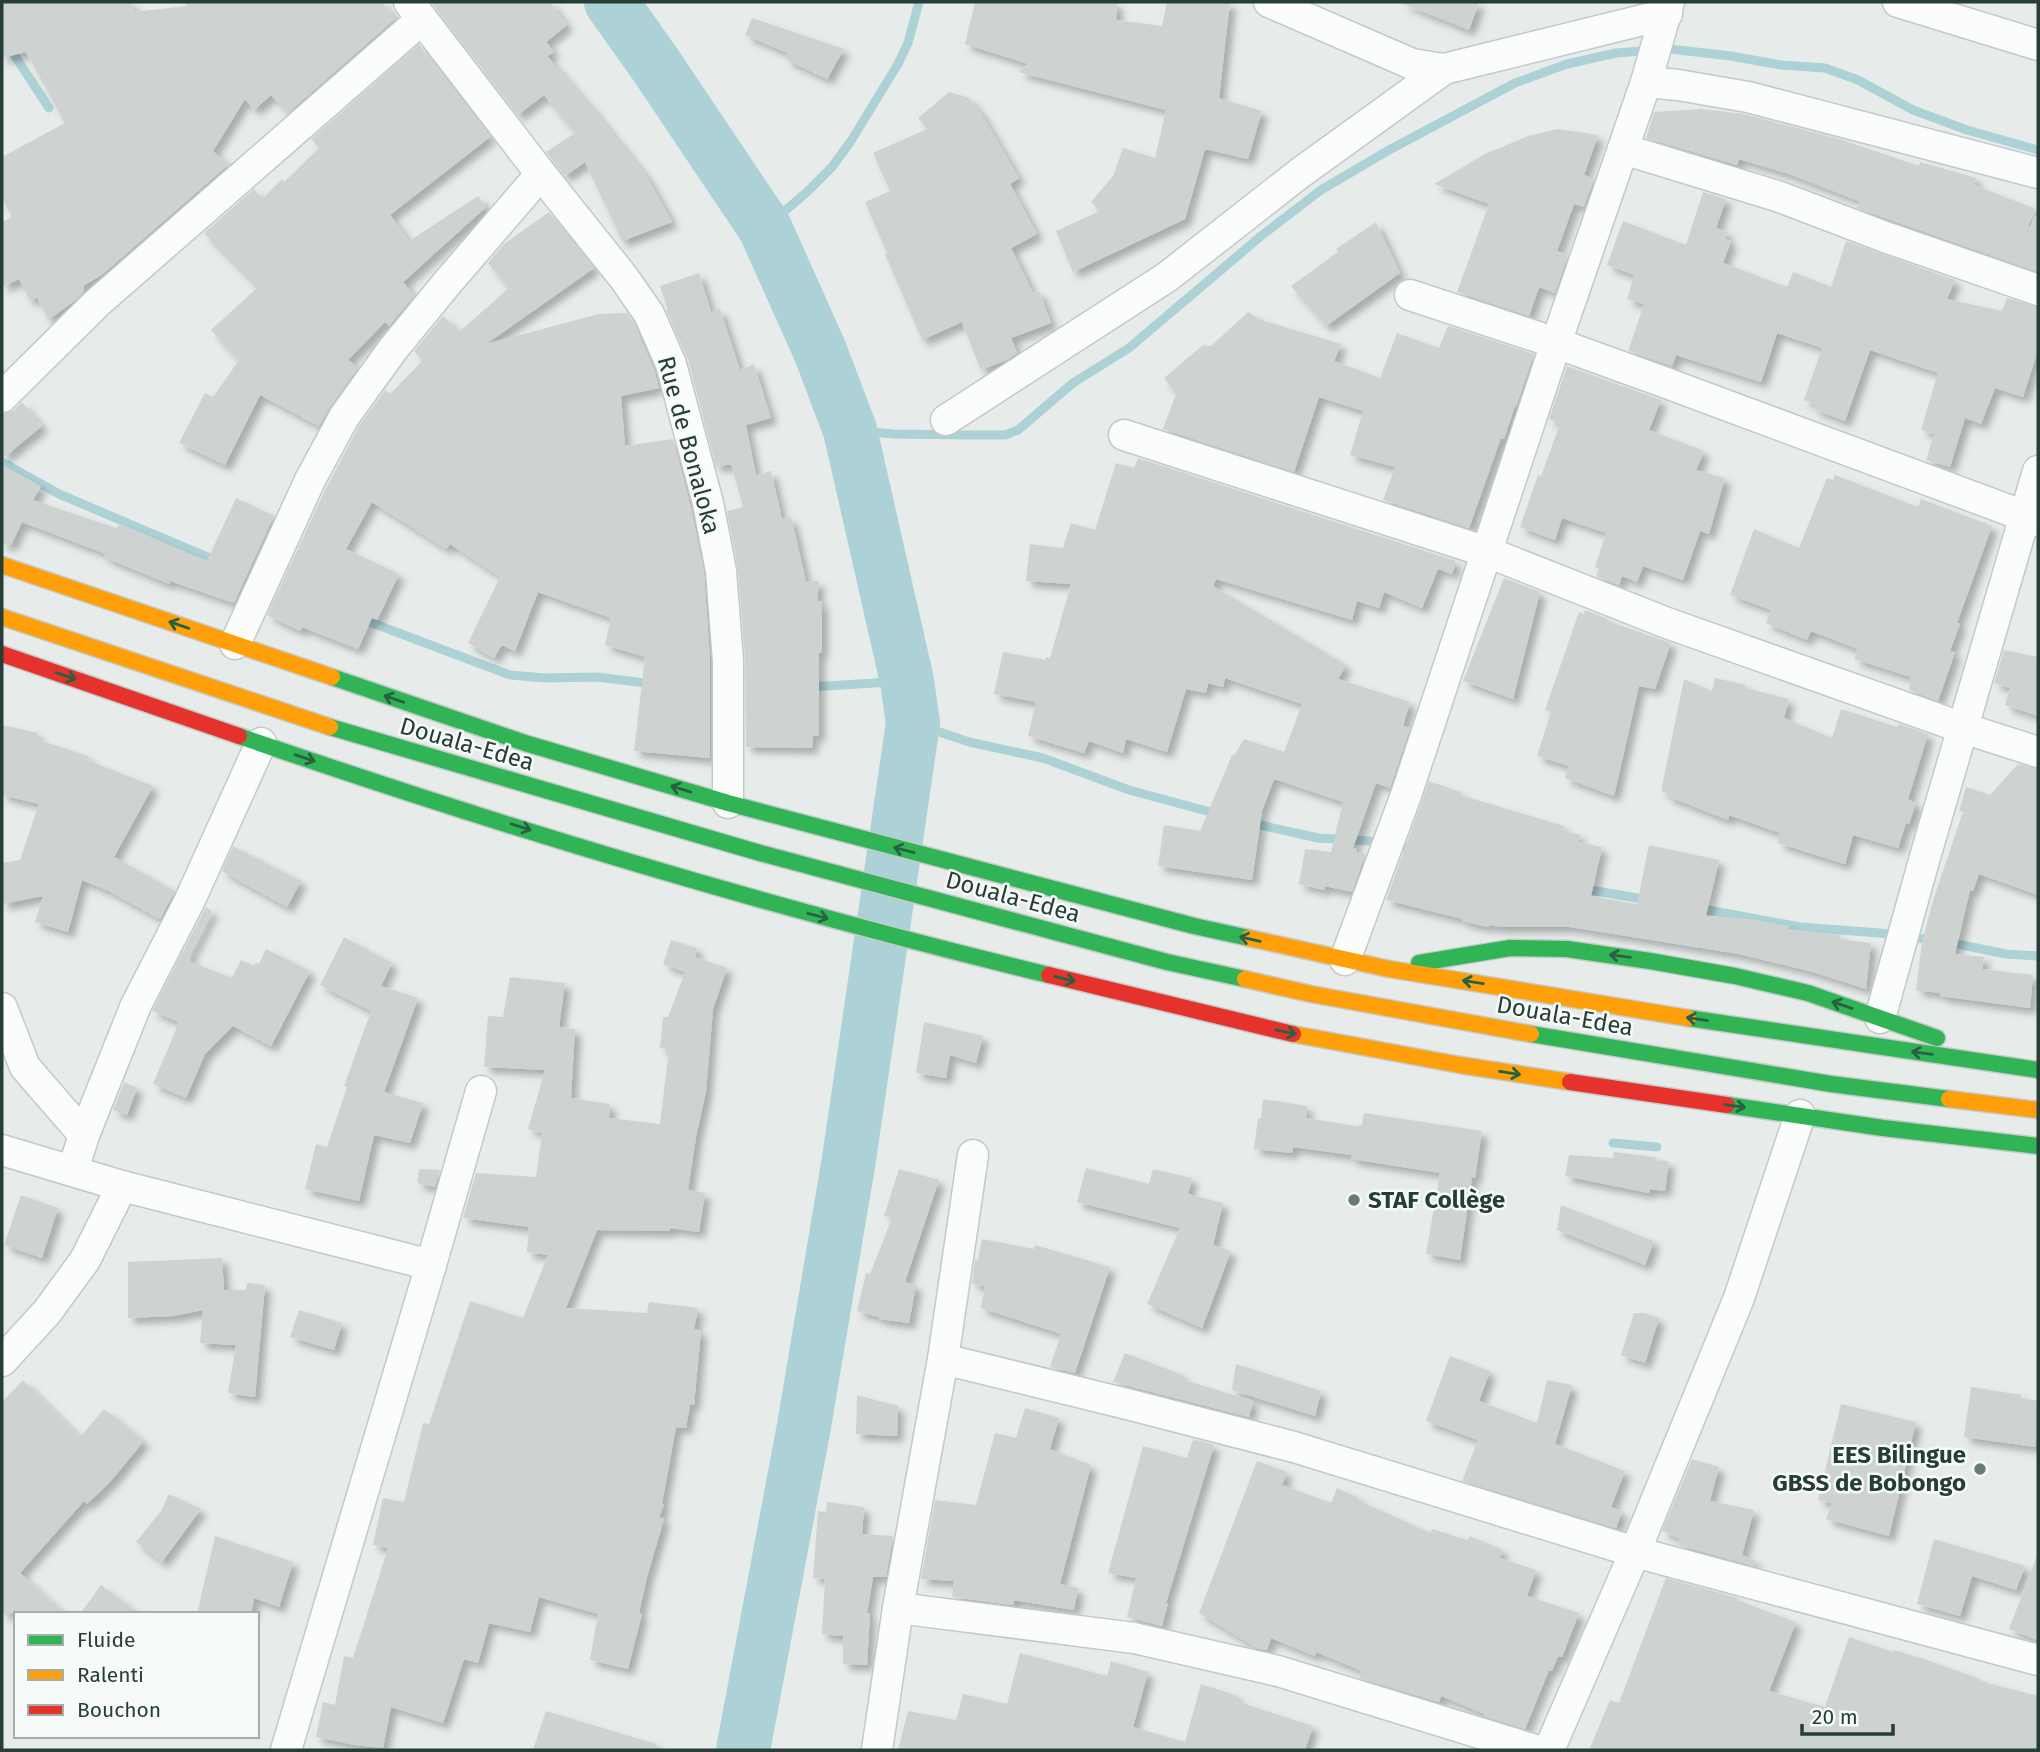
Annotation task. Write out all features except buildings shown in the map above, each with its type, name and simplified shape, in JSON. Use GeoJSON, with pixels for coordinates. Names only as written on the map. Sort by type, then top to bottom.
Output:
{"type":"FeatureCollection","features":[{"type":"Feature","properties":{"kind":"main road"},"geometry":{"type":"LineString","coordinates":[[2,565],[525,743],[770,815],[1194,926],[1388,969],[1749,1028],[2030,1069]]}},
{"type":"Feature","properties":{"kind":"main road","name":"Douala-Edea"},"geometry":{"type":"LineString","coordinates":[[2,617],[365,738],[760,853],[1167,962],[1311,994],[1533,1034],[1830,1084],[2038,1110]]}},
{"type":"Feature","properties":{"kind":"main road"},"geometry":{"type":"LineString","coordinates":[[2,654],[376,783],[752,898],[1284,1032],[1460,1065],[1883,1128],[2038,1146]]}},
{"type":"Feature","properties":{"kind":"main road"},"geometry":{"type":"LineString","coordinates":[[1388,969],[1510,948],[1567,949],[1650,961],[1735,976],[1808,993],[2030,1069]]}},
{"type":"Feature","properties":{"kind":"street"},"geometry":{"type":"LineString","coordinates":[[1269,2],[1412,64],[1444,69]]}},
{"type":"Feature","properties":{"kind":"street"},"geometry":{"type":"LineString","coordinates":[[1898,2],[2038,45]]}},
{"type":"Feature","properties":{"kind":"street"},"geometry":{"type":"LineString","coordinates":[[946,421],[1167,277],[1300,173],[1444,69],[1668,8]]}},
{"type":"Feature","properties":{"kind":"street"},"geometry":{"type":"LineString","coordinates":[[1345,960],[1406,795],[1646,82],[1668,8]]}},
{"type":"Feature","properties":{"kind":"street"},"geometry":{"type":"LineString","coordinates":[[2,397],[97,303],[416,10]]}},
{"type":"Feature","properties":{"kind":"street","name":"Rue de Bonaloka"},"geometry":{"type":"LineString","coordinates":[[416,10],[624,278],[649,314],[671,363],[708,503],[721,571],[728,661],[728,803]]}},
{"type":"Feature","properties":{"kind":"street"},"geometry":{"type":"LineString","coordinates":[[1646,82],[1748,97],[2038,173]]}},
{"type":"Feature","properties":{"kind":"street"},"geometry":{"type":"LineString","coordinates":[[1623,149],[1780,197],[2038,290]]}},
{"type":"Feature","properties":{"kind":"street"},"geometry":{"type":"LineString","coordinates":[[235,644],[310,481],[344,417],[401,339],[541,174]]}},
{"type":"Feature","properties":{"kind":"street"},"geometry":{"type":"LineString","coordinates":[[1410,295],[1556,343],[2031,519]]}},
{"type":"Feature","properties":{"kind":"street"},"geometry":{"type":"LineString","coordinates":[[1124,435],[1487,552],[1667,623],[2038,752]]}},
{"type":"Feature","properties":{"kind":"street"},"geometry":{"type":"LineString","coordinates":[[1880,1018],[1963,727],[2031,519],[2038,471]]}},
{"type":"Feature","properties":{"kind":"street"},"geometry":{"type":"LineString","coordinates":[[73,1170],[84,1135],[136,1005],[189,902],[261,743]]}},
{"type":"Feature","properties":{"kind":"street"},"geometry":{"type":"LineString","coordinates":[[2,1008],[25,1067],[84,1135]]}},
{"type":"Feature","properties":{"kind":"street"},"geometry":{"type":"LineString","coordinates":[[286,1750],[481,1091]]}},
{"type":"Feature","properties":{"kind":"street"},"geometry":{"type":"LineString","coordinates":[[1549,1750],[1635,1552],[1739,1298],[1800,1115]]}},
{"type":"Feature","properties":{"kind":"street"},"geometry":{"type":"LineString","coordinates":[[2,1150],[122,1186],[431,1265]]}},
{"type":"Feature","properties":{"kind":"street"},"geometry":{"type":"LineString","coordinates":[[877,1750],[898,1608],[943,1359],[973,1155]]}},
{"type":"Feature","properties":{"kind":"street"},"geometry":{"type":"LineString","coordinates":[[2,1360],[47,1312],[85,1259],[122,1186]]}},
{"type":"Feature","properties":{"kind":"street"},"geometry":{"type":"LineString","coordinates":[[943,1359],[1294,1447],[1635,1552],[2038,1660]]}},
{"type":"Feature","properties":{"kind":"street"},"geometry":{"type":"LineString","coordinates":[[898,1608],[1134,1638],[1278,1671],[1535,1750]]}},
{"type":"Feature","properties":{"kind":"waterway"},"geometry":{"type":"LineString","coordinates":[[611,2],[765,228],[820,351],[850,430],[907,681],[913,723],[849,1159],[804,1426],[743,1750]]}},
{"type":"Feature","properties":{"kind":"waterway"},"geometry":{"type":"LineString","coordinates":[[765,228],[832,167],[851,141],[898,64],[908,43],[919,2]]}},
{"type":"Feature","properties":{"kind":"waterway"},"geometry":{"type":"LineString","coordinates":[[2,36],[49,108]]}},
{"type":"Feature","properties":{"kind":"waterway"},"geometry":{"type":"LineString","coordinates":[[850,430],[964,435],[1005,435],[1018,430],[1073,383],[1129,348],[1261,236],[1321,190],[1389,150],[1515,83],[1567,64],[1616,53],[1670,49],[1781,65],[1825,68],[1858,80],[1913,110],[1967,130],[2038,150]]}},
{"type":"Feature","properties":{"kind":"waterway"},"geometry":{"type":"LineString","coordinates":[[2,462],[59,494],[219,562]]}},
{"type":"Feature","properties":{"kind":"waterway"},"geometry":{"type":"LineString","coordinates":[[359,618],[510,675],[545,678],[597,677],[653,684]]}},
{"type":"Feature","properties":{"kind":"waterway"},"geometry":{"type":"LineString","coordinates":[[810,687],[907,681]]}},
{"type":"Feature","properties":{"kind":"waterway"},"geometry":{"type":"LineString","coordinates":[[913,723],[969,742],[1043,758],[1129,790],[1218,814]]}},
{"type":"Feature","properties":{"kind":"waterway"},"geometry":{"type":"LineString","coordinates":[[1251,823],[1318,838],[1369,841],[1416,851]]}},
{"type":"Feature","properties":{"kind":"waterway"},"geometry":{"type":"LineString","coordinates":[[1584,889],[1649,900]]}},
{"type":"Feature","properties":{"kind":"waterway"},"geometry":{"type":"LineString","coordinates":[[1697,908],[1800,927],[1933,940]]}},
{"type":"Feature","properties":{"kind":"waterway"},"geometry":{"type":"LineString","coordinates":[[1947,942],[2006,954],[2038,956]]}},
{"type":"Feature","properties":{"kind":"waterway"},"geometry":{"type":"LineString","coordinates":[[1613,1143],[1657,1147]]}},
{"type":"Feature","properties":{"kind":"traffic: fast"},"geometry":{"type":"LineString","coordinates":[[332,677],[525,743],[728,803],[1194,926],[1249,938]]}},
{"type":"Feature","properties":{"kind":"traffic: fast"},"geometry":{"type":"LineString","coordinates":[[330,727],[760,853],[1167,962],[1245,979]]}},
{"type":"Feature","properties":{"kind":"traffic: fast"},"geometry":{"type":"LineString","coordinates":[[239,736],[439,803],[641,865],[845,923],[1049,975]]}},
{"type":"Feature","properties":{"kind":"traffic: fast"},"geometry":{"type":"LineString","coordinates":[[1419,963],[1510,948],[1567,949],[1650,961],[1735,976],[1808,993],[1937,1038]]}},
{"type":"Feature","properties":{"kind":"traffic: fast"},"geometry":{"type":"LineString","coordinates":[[1688,1018],[2038,1070]]}},
{"type":"Feature","properties":{"kind":"traffic: fast"},"geometry":{"type":"LineString","coordinates":[[1531,1034],[1831,1084],[1949,1099]]}},
{"type":"Feature","properties":{"kind":"traffic: fast"},"geometry":{"type":"LineString","coordinates":[[1727,1105],[1883,1128],[2038,1146]]}},
{"type":"Feature","properties":{"kind":"traffic: slow"},"geometry":{"type":"LineString","coordinates":[[2,565],[332,677]]}},
{"type":"Feature","properties":{"kind":"traffic: slow"},"geometry":{"type":"LineString","coordinates":[[2,617],[330,727]]}},
{"type":"Feature","properties":{"kind":"traffic: slow"},"geometry":{"type":"LineString","coordinates":[[1249,938],[1389,969],[1688,1018]]}},
{"type":"Feature","properties":{"kind":"traffic: slow"},"geometry":{"type":"LineString","coordinates":[[1245,979],[1311,994],[1531,1034]]}},
{"type":"Feature","properties":{"kind":"traffic: slow"},"geometry":{"type":"LineString","coordinates":[[1293,1034],[1570,1082]]}},
{"type":"Feature","properties":{"kind":"traffic: slow"},"geometry":{"type":"LineString","coordinates":[[1949,1099],[2038,1110]]}},
{"type":"Feature","properties":{"kind":"traffic: jam"},"geometry":{"type":"LineString","coordinates":[[2,654],[239,736]]}},
{"type":"Feature","properties":{"kind":"traffic: jam"},"geometry":{"type":"LineString","coordinates":[[1049,975],[1293,1034]]}},
{"type":"Feature","properties":{"kind":"traffic: jam"},"geometry":{"type":"LineString","coordinates":[[1570,1082],[1727,1105]]}},
{"type":"Feature","properties":{"kind":"place","name":"STAF Collège"},"geometry":{"type":"Point","coordinates":[1354,1200]}},
{"type":"Feature","properties":{"kind":"place","name":"EES Bilingue GBSS de Bobongo"},"geometry":{"type":"Point","coordinates":[1980,1469]}}]}
